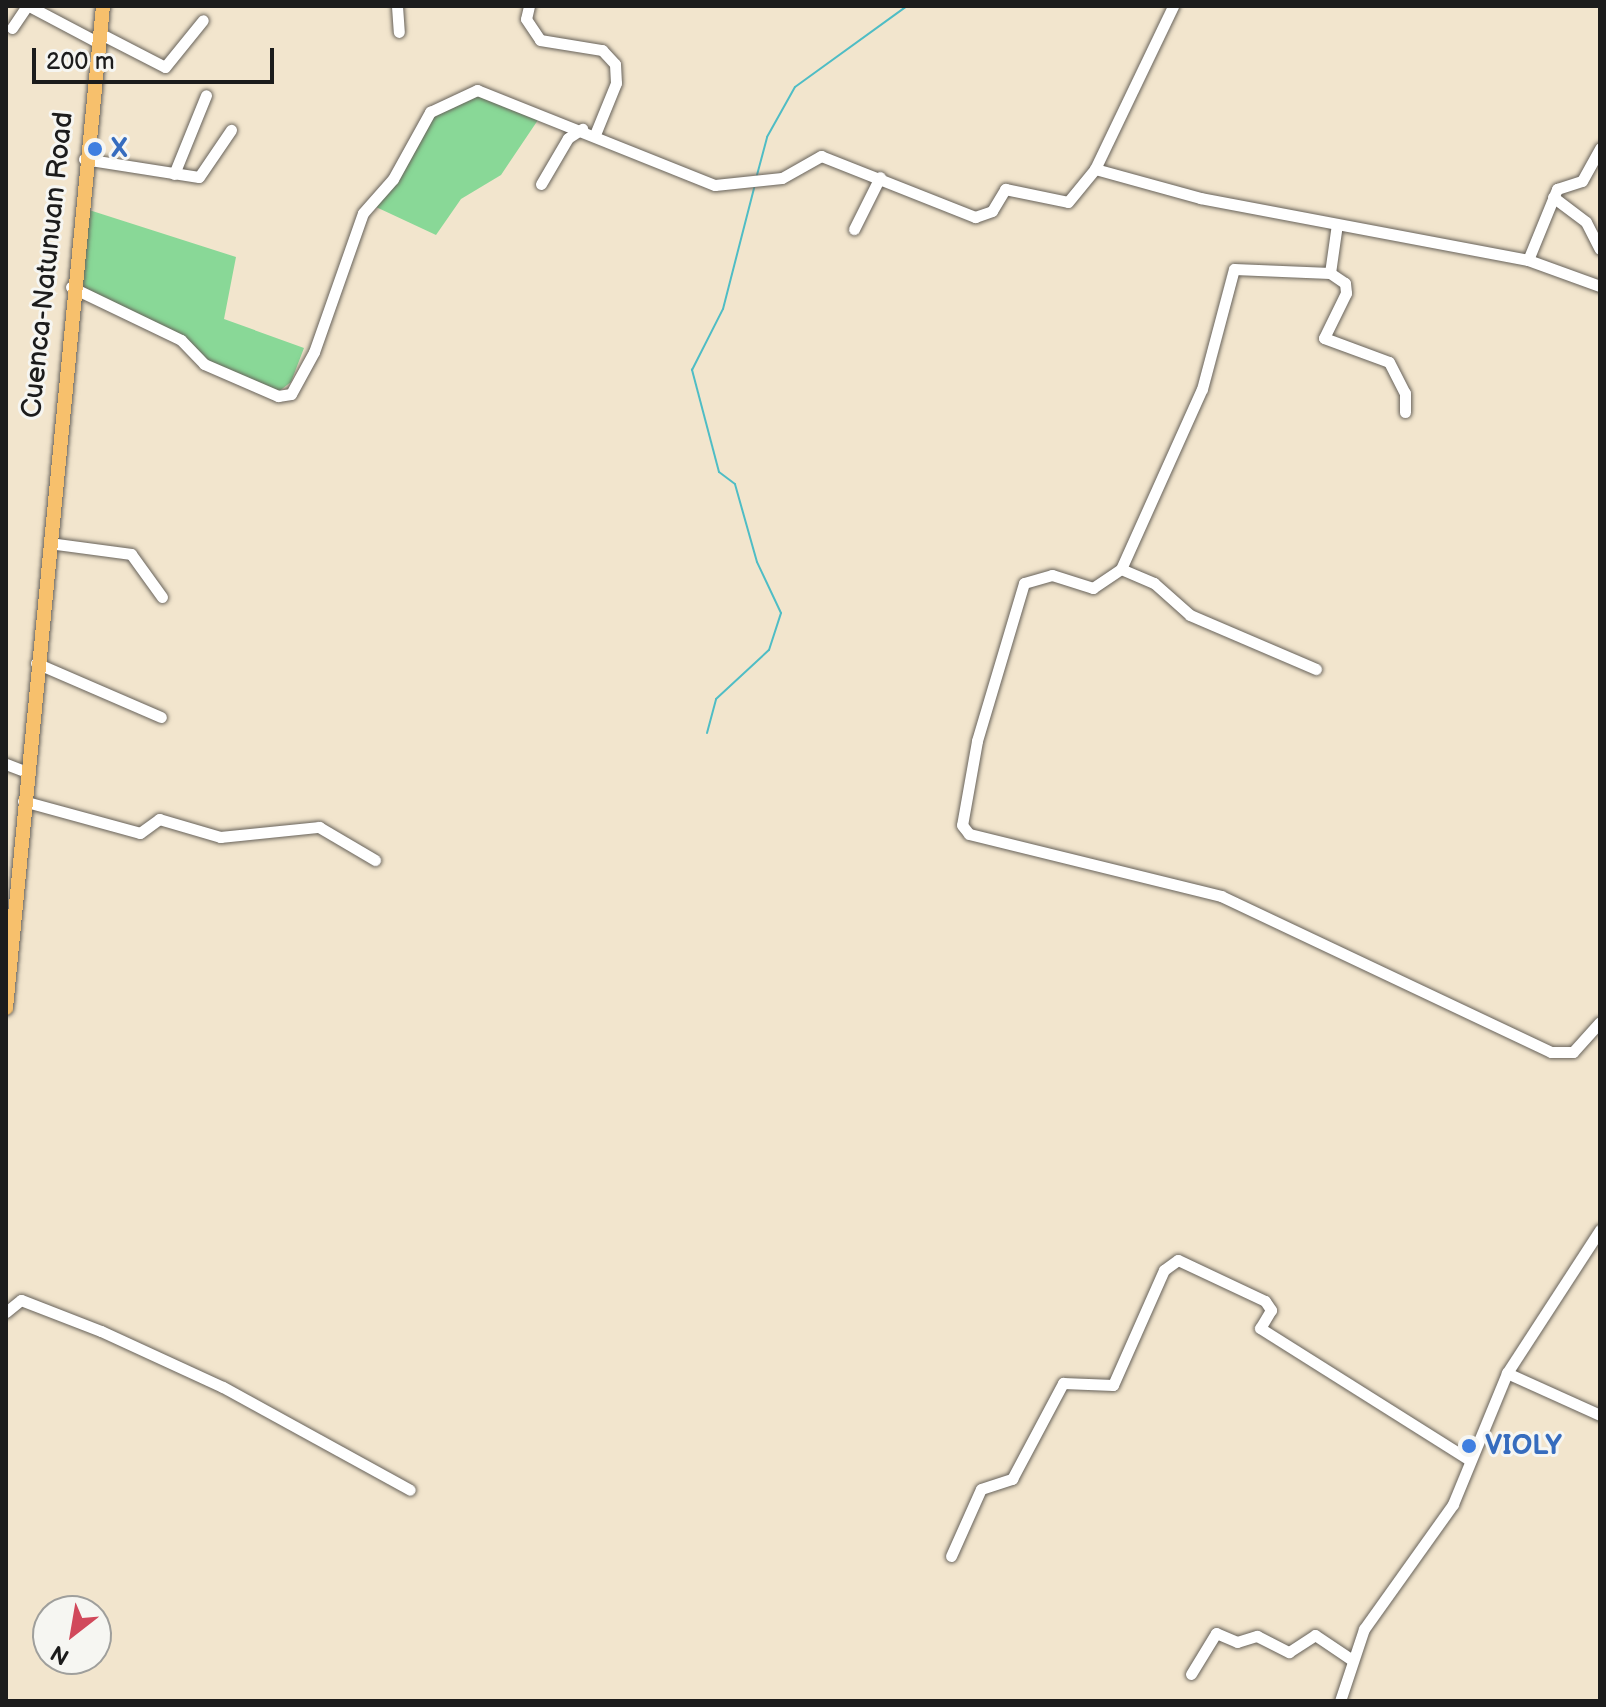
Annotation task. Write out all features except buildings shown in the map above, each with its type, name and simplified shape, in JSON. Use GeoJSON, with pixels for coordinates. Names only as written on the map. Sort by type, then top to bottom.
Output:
{"type":"FeatureCollection","features":[{"type":"Feature","properties":{"kind":"main road","name":"Cuenca-Natunuan Road"},"geometry":{"type":"LineString","coordinates":[[6,1008],[70,287],[103,6]]}},
{"type":"Feature","properties":{"kind":"street"},"geometry":{"type":"LineString","coordinates":[[12,28],[28,6],[165,67],[203,20]]}},
{"type":"Feature","properties":{"kind":"street"},"geometry":{"type":"LineString","coordinates":[[397,6],[399,32]]}},
{"type":"Feature","properties":{"kind":"street"},"geometry":{"type":"LineString","coordinates":[[529,6],[526,19],[540,40],[591,46],[615,64],[616,83],[596,132]]}},
{"type":"Feature","properties":{"kind":"street"},"geometry":{"type":"LineString","coordinates":[[70,287],[181,340],[204,364],[283,397],[314,352],[358,222],[438,104],[490,91],[596,132],[715,185],[782,178],[821,156],[986,217],[1007,188],[1068,202],[1095,169],[1173,6]]}},
{"type":"Feature","properties":{"kind":"street"},"geometry":{"type":"LineString","coordinates":[[174,174],[206,95]]}},
{"type":"Feature","properties":{"kind":"street"},"geometry":{"type":"LineString","coordinates":[[541,184],[568,138],[582,129]]}},
{"type":"Feature","properties":{"kind":"street"},"geometry":{"type":"LineString","coordinates":[[84,159],[174,174],[205,174],[231,130]]}},
{"type":"Feature","properties":{"kind":"street"},"geometry":{"type":"LineString","coordinates":[[1528,260],[1553,197],[1582,181],[1600,148]]}},
{"type":"Feature","properties":{"kind":"street"},"geometry":{"type":"LineString","coordinates":[[1095,169],[1337,224],[1528,260],[1600,286]]}},
{"type":"Feature","properties":{"kind":"street"},"geometry":{"type":"LineString","coordinates":[[854,229],[880,177]]}},
{"type":"Feature","properties":{"kind":"street"},"geometry":{"type":"LineString","coordinates":[[1553,197],[1586,222],[1600,249]]}},
{"type":"Feature","properties":{"kind":"street"},"geometry":{"type":"LineString","coordinates":[[1330,273],[1337,224]]}},
{"type":"Feature","properties":{"kind":"street"},"geometry":{"type":"LineString","coordinates":[[1405,412],[1405,393],[1389,362],[1324,338],[1346,293],[1345,283],[1330,273],[1234,269],[1202,389],[1121,569],[1093,588],[1052,575],[1024,583],[977,741],[962,825],[969,834],[1221,896],[1551,1052],[1573,1052],[1600,1022]]}},
{"type":"Feature","properties":{"kind":"street"},"geometry":{"type":"LineString","coordinates":[[49,543],[131,554],[162,597]]}},
{"type":"Feature","properties":{"kind":"street"},"geometry":{"type":"LineString","coordinates":[[1121,569],[1154,583],[1190,615],[1316,669]]}},
{"type":"Feature","properties":{"kind":"street"},"geometry":{"type":"LineString","coordinates":[[36,663],[161,717]]}},
{"type":"Feature","properties":{"kind":"street"},"geometry":{"type":"LineString","coordinates":[[6,764],[27,772]]}},
{"type":"Feature","properties":{"kind":"street"},"geometry":{"type":"LineString","coordinates":[[23,801],[140,833],[159,819],[220,837],[319,827],[375,860]]}},
{"type":"Feature","properties":{"kind":"street"},"geometry":{"type":"LineString","coordinates":[[1340,1701],[1364,1629],[1453,1504],[1507,1373],[1600,1230]]}},
{"type":"Feature","properties":{"kind":"street"},"geometry":{"type":"LineString","coordinates":[[951,1556],[981,1489],[1012,1479],[1063,1383],[1113,1385],[1164,1270],[1178,1260],[1265,1301],[1271,1310],[1260,1328],[1470,1460]]}},
{"type":"Feature","properties":{"kind":"street"},"geometry":{"type":"LineString","coordinates":[[6,1312],[21,1300],[101,1331],[223,1387],[410,1490]]}},
{"type":"Feature","properties":{"kind":"street"},"geometry":{"type":"LineString","coordinates":[[1507,1373],[1600,1415]]}},
{"type":"Feature","properties":{"kind":"street"},"geometry":{"type":"LineString","coordinates":[[1191,1674],[1216,1633],[1237,1642],[1257,1636],[1289,1652],[1315,1635],[1352,1660]]}},
{"type":"Feature","properties":{"kind":"green space"},"geometry":{"type":"Polygon","coordinates":[[[484,94],[538,120],[501,175],[461,199],[436,235],[376,207],[422,124],[448,102],[484,94]]]}},
{"type":"Feature","properties":{"kind":"green space"},"geometry":{"type":"Polygon","coordinates":[[[86,209],[236,257],[224,319],[304,348],[291,382],[278,392],[197,359],[191,344],[78,292],[86,209]]]}},
{"type":"Feature","properties":{"kind":"waterway"},"geometry":{"type":"LineString","coordinates":[[757,175],[767,137],[795,87],[907,6]]}},
{"type":"Feature","properties":{"kind":"waterway"},"geometry":{"type":"LineString","coordinates":[[707,733],[716,699],[769,650],[781,613],[757,562],[735,484],[719,472],[692,370],[723,309],[754,188]]}},
{"type":"Feature","properties":{"kind":"place","name":"X"},"geometry":{"type":"Point","coordinates":[95,149]}},
{"type":"Feature","properties":{"kind":"place","name":"VIOLY"},"geometry":{"type":"Point","coordinates":[1469,1446]}}]}
